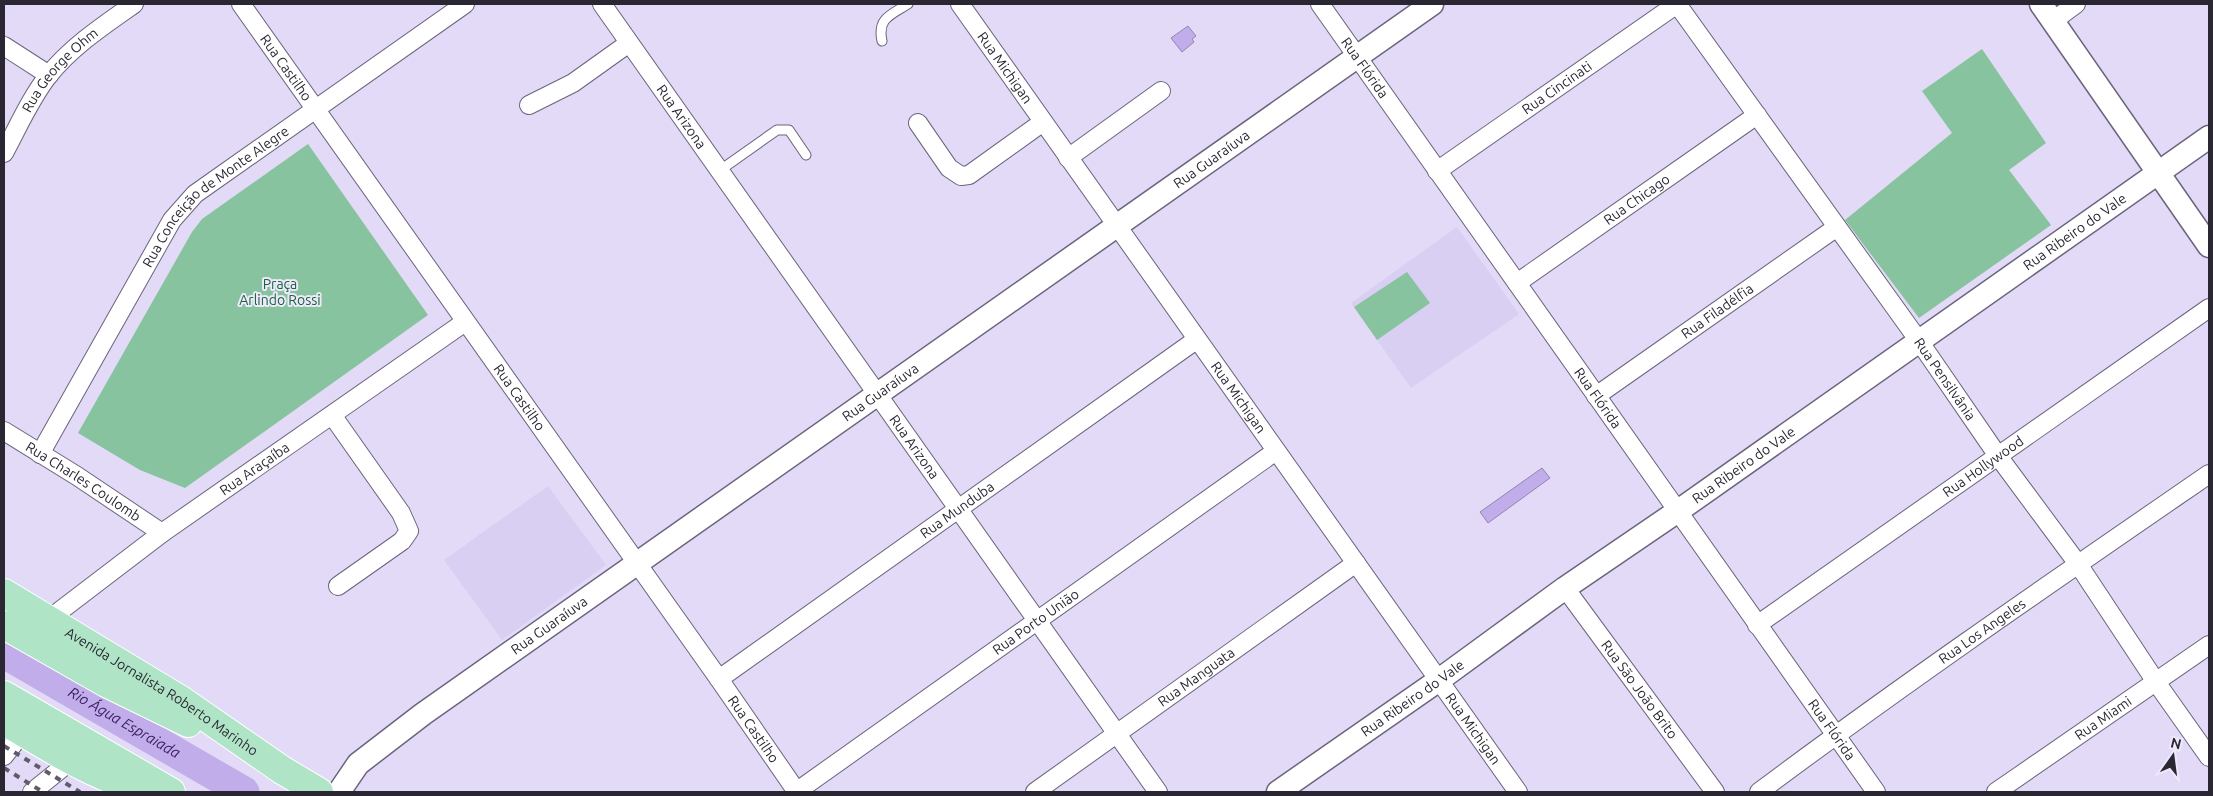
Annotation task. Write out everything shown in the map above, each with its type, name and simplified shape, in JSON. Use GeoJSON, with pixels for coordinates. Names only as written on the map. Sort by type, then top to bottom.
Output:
{"type":"FeatureCollection","features":[{"type":"Feature","properties":{"kind":"main road","name":"Avenida Jornalista Roberto Marinho"},"geometry":{"type":"LineString","coordinates":[[4,593],[180,700],[282,770],[320,792]]}},
{"type":"Feature","properties":{"kind":"main road"},"geometry":{"type":"LineString","coordinates":[[4,625],[106,683],[282,770]]}},
{"type":"Feature","properties":{"kind":"main road"},"geometry":{"type":"LineString","coordinates":[[4,695],[80,752]]}},
{"type":"Feature","properties":{"kind":"main road"},"geometry":{"type":"LineString","coordinates":[[13,726],[80,752],[168,790]]}},
{"type":"Feature","properties":{"kind":"street","name":"Rua George Ohm"},"geometry":{"type":"LineString","coordinates":[[4,153],[31,102],[49,75],[97,30],[134,4]]}},
{"type":"Feature","properties":{"kind":"street","name":"Rua Castilho"},"geometry":{"type":"LineString","coordinates":[[242,4],[465,322],[720,679],[797,792]]}},
{"type":"Feature","properties":{"kind":"street","name":"Rua Conceição de Monte Alegre"},"geometry":{"type":"LineString","coordinates":[[40,454],[172,220],[185,203],[195,194],[317,110],[465,4]]}},
{"type":"Feature","properties":{"kind":"street","name":"Rua Arizona"},"geometry":{"type":"LineString","coordinates":[[602,4],[1158,792]]}},
{"type":"Feature","properties":{"kind":"street","name":"Rua Michigan"},"geometry":{"type":"LineString","coordinates":[[960,4],[1196,340],[1518,792]]}},
{"type":"Feature","properties":{"kind":"street","name":"Rua Flórida"},"geometry":{"type":"LineString","coordinates":[[1320,4],[1876,792]]}},
{"type":"Feature","properties":{"kind":"street","name":"Rua Guaraíuva"},"geometry":{"type":"LineString","coordinates":[[339,792],[358,764],[380,746],[1432,4]]}},
{"type":"Feature","properties":{"kind":"street","name":"Rua Pensilvânia"},"geometry":{"type":"LineString","coordinates":[[1677,4],[1919,341],[1998,456],[2078,564],[2156,682],[2209,757]]}},
{"type":"Feature","properties":{"kind":"street","name":"Rua Cincinati"},"geometry":{"type":"LineString","coordinates":[[1437,171],[1677,4]]}},
{"type":"Feature","properties":{"kind":"street"},"geometry":{"type":"LineString","coordinates":[[2076,4],[2047,12],[2209,246]]}},
{"type":"Feature","properties":{"kind":"street"},"geometry":{"type":"LineString","coordinates":[[529,105],[573,83],[629,43]]}},
{"type":"Feature","properties":{"kind":"street"},"geometry":{"type":"LineString","coordinates":[[4,46],[49,75]]}},
{"type":"Feature","properties":{"kind":"street"},"geometry":{"type":"LineString","coordinates":[[1068,158],[1161,91]]}},
{"type":"Feature","properties":{"kind":"street","name":"Rua Chicago"},"geometry":{"type":"LineString","coordinates":[[1517,283],[1757,115]]}},
{"type":"Feature","properties":{"kind":"street"},"geometry":{"type":"LineString","coordinates":[[918,123],[949,168],[961,176],[969,175],[1043,122]]}},
{"type":"Feature","properties":{"kind":"street","name":"Rua Ribeiro do Vale"},"geometry":{"type":"LineString","coordinates":[[1278,792],[1439,680],[1565,588],[1678,511],[2209,137]]}},
{"type":"Feature","properties":{"kind":"street","name":"Rua Filadélfia"},"geometry":{"type":"LineString","coordinates":[[1596,396],[1837,227]]}},
{"type":"Feature","properties":{"kind":"street","name":"Rua Hollywood"},"geometry":{"type":"LineString","coordinates":[[1757,625],[2209,308]]}},
{"type":"Feature","properties":{"kind":"street","name":"Rua Araçaíba"},"geometry":{"type":"LineString","coordinates":[[48,620],[162,533],[465,322]]}},
{"type":"Feature","properties":{"kind":"street","name":"Rua Munduba"},"geometry":{"type":"LineString","coordinates":[[720,679],[1196,340]]}},
{"type":"Feature","properties":{"kind":"street"},"geometry":{"type":"LineString","coordinates":[[332,415],[401,513],[409,531],[402,540],[338,586]]}},
{"type":"Feature","properties":{"kind":"street","name":"Rua Charles Coulomb"},"geometry":{"type":"LineString","coordinates":[[4,431],[78,476],[162,533]]}},
{"type":"Feature","properties":{"kind":"street","name":"Rua Porto União"},"geometry":{"type":"LineString","coordinates":[[797,792],[1276,451]]}},
{"type":"Feature","properties":{"kind":"street","name":"Rua Los Angeles"},"geometry":{"type":"LineString","coordinates":[[1759,792],[1836,735],[2209,474]]}},
{"type":"Feature","properties":{"kind":"street","name":"Rua Manguata"},"geometry":{"type":"LineString","coordinates":[[1035,792],[1356,563]]}},
{"type":"Feature","properties":{"kind":"street","name":"Rua São João Brito"},"geometry":{"type":"LineString","coordinates":[[1565,588],[1715,792]]}},
{"type":"Feature","properties":{"kind":"street","name":"Rua Miami"},"geometry":{"type":"LineString","coordinates":[[1996,792],[2209,645]]}},
{"type":"Feature","properties":{"kind":"street"},"geometry":{"type":"LineString","coordinates":[[4,756],[13,726]]}},
{"type":"Feature","properties":{"kind":"street"},"geometry":{"type":"LineString","coordinates":[[38,791],[80,752]]}},
{"type":"Feature","properties":{"kind":"lane"},"geometry":{"type":"LineString","coordinates":[[882,41],[880,30],[884,20],[908,4]]}},
{"type":"Feature","properties":{"kind":"lane"},"geometry":{"type":"LineString","coordinates":[[719,171],[776,130],[789,130],[806,155]]}},
{"type":"Feature","properties":{"kind":"shaded area"},"geometry":{"type":"Polygon","coordinates":[[[1188,26],[1196,36],[1192,39],[1194,42],[1182,52],[1171,38],[1188,26]]]}},
{"type":"Feature","properties":{"kind":"shaded area"},"geometry":{"type":"Polygon","coordinates":[[[1457,227],[1519,314],[1411,388],[1351,303],[1457,227]]]}},
{"type":"Feature","properties":{"kind":"shaded area"},"geometry":{"type":"Polygon","coordinates":[[[1542,468],[1550,478],[1488,523],[1480,512],[1542,468]]]}},
{"type":"Feature","properties":{"kind":"shaded area"},"geometry":{"type":"Polygon","coordinates":[[[548,486],[606,565],[502,640],[444,560],[548,486]]]}},
{"type":"Feature","properties":{"kind":"green space"},"geometry":{"type":"Polygon","coordinates":[[[1982,49],[2046,143],[2009,170],[2051,225],[1919,318],[1845,220],[1952,133],[1922,91],[1982,49]]]}},
{"type":"Feature","properties":{"kind":"green space","name":"Praça Arlindo Rossi"},"geometry":{"type":"Polygon","coordinates":[[[308,144],[428,315],[185,488],[140,470],[78,433],[192,232],[202,219],[308,144]]]}},
{"type":"Feature","properties":{"kind":"green space"},"geometry":{"type":"Polygon","coordinates":[[[1407,272],[1430,303],[1377,340],[1354,307],[1407,272]]]}},
{"type":"Feature","properties":{"kind":"waterway","name":"Rio Água Espraiada"},"geometry":{"type":"LineString","coordinates":[[4,653],[244,792]]}},
{"type":"Feature","properties":{"kind":"railway"},"geometry":{"type":"LineString","coordinates":[[4,746],[80,792]]}},
{"type":"Feature","properties":{"kind":"railway"},"geometry":{"type":"LineString","coordinates":[[4,768],[43,792]]}}]}
